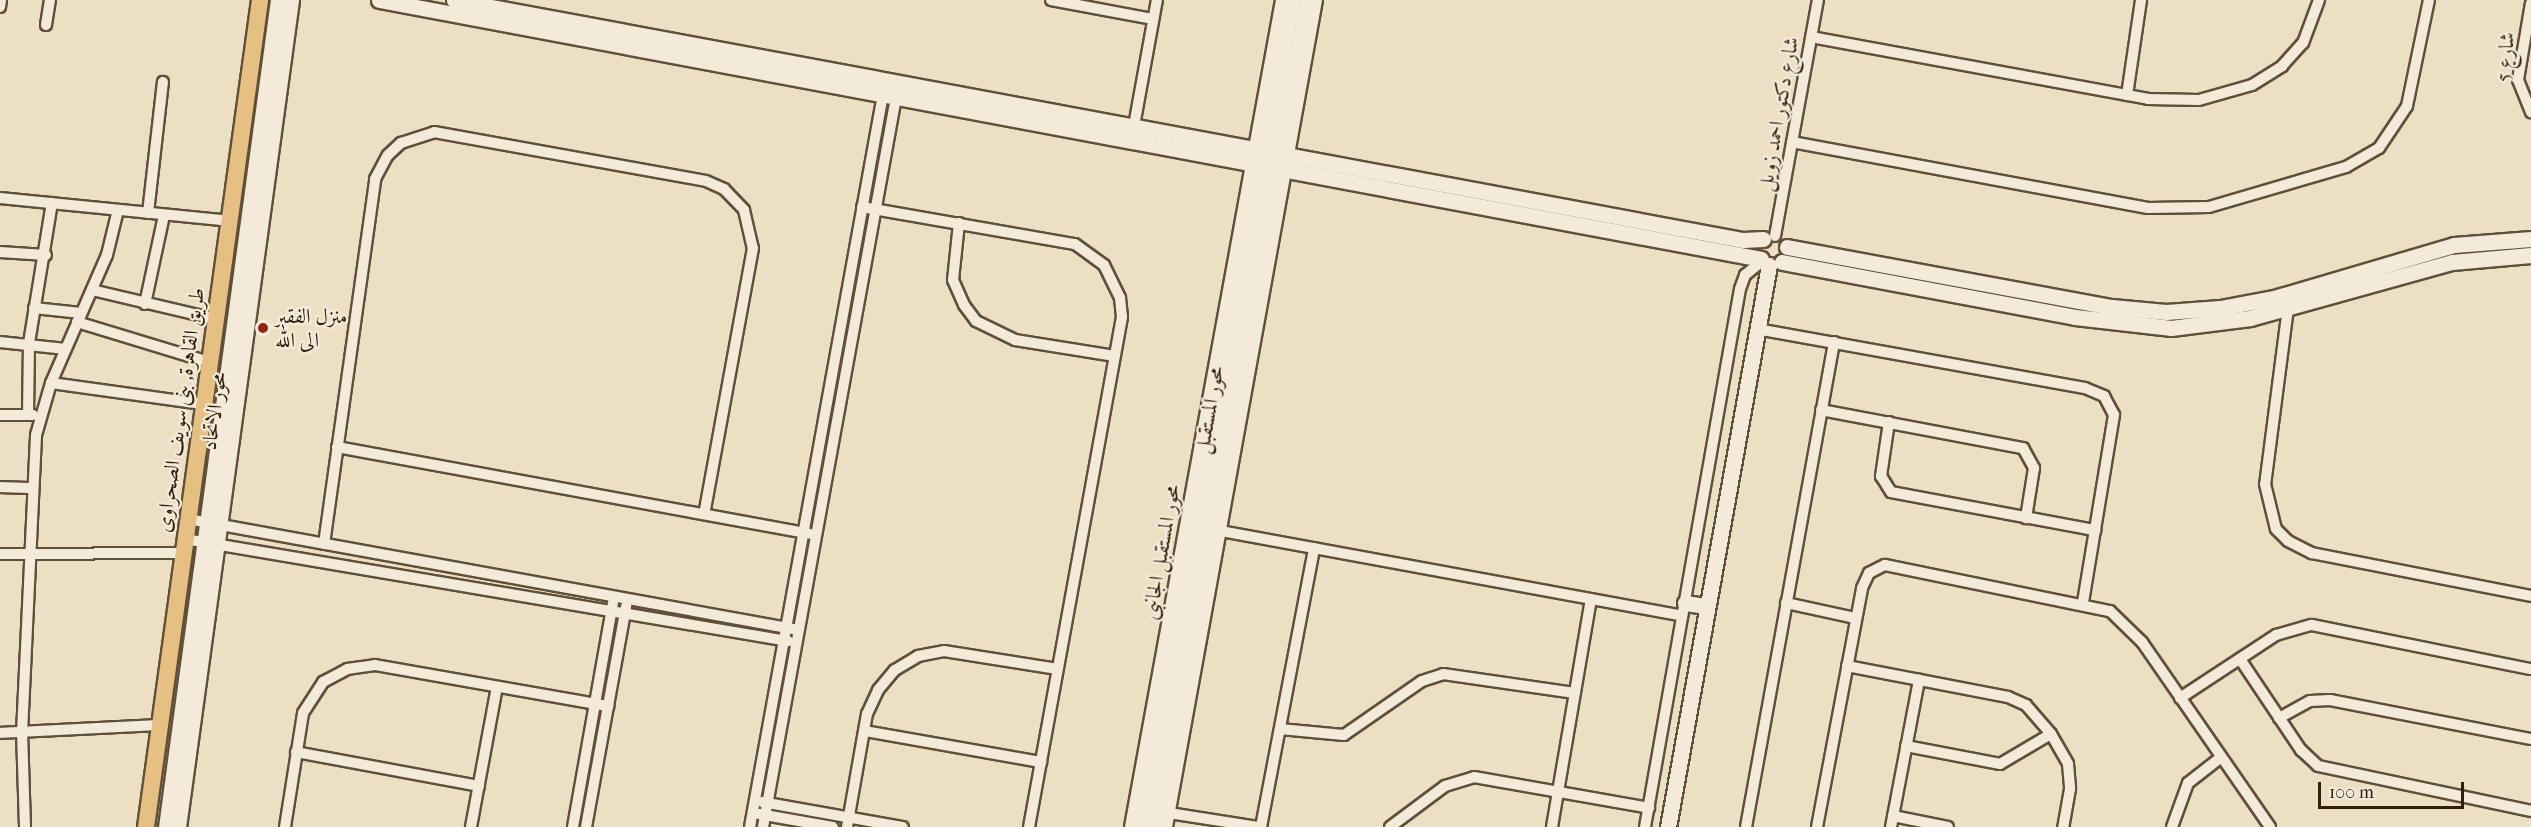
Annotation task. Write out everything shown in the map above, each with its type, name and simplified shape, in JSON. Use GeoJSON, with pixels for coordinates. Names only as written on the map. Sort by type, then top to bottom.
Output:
{"type":"FeatureCollection","features":[{"type":"Feature","properties":{"kind":"main road","name":"طريق القاهرة, بنى سويف الصحراوى"},"geometry":{"type":"LineString","coordinates":[[146,827],[258,0]]}},
{"type":"Feature","properties":{"kind":"street"},"geometry":{"type":"LineString","coordinates":[[0,7],[1,0]]}},
{"type":"Feature","properties":{"kind":"street"},"geometry":{"type":"LineString","coordinates":[[46,25],[50,0]]}},
{"type":"Feature","properties":{"kind":"street","name":"محور الاتحاد"},"geometry":{"type":"LineString","coordinates":[[178,827],[211,533],[278,0]]}},
{"type":"Feature","properties":{"kind":"street","name":"محور الاتحاد"},"geometry":{"type":"LineString","coordinates":[[166,827],[291,0]]}},
{"type":"Feature","properties":{"kind":"street"},"geometry":{"type":"LineString","coordinates":[[379,0],[889,99],[1268,168],[1642,228],[1769,237]]}},
{"type":"Feature","properties":{"kind":"street"},"geometry":{"type":"LineString","coordinates":[[454,0],[1272,151],[1642,228],[1772,259],[2132,326],[2212,325],[2288,308],[2452,262],[2531,255]]}},
{"type":"Feature","properties":{"kind":"street"},"geometry":{"type":"LineString","coordinates":[[1051,0],[1153,19]]}},
{"type":"Feature","properties":{"kind":"street"},"geometry":{"type":"LineString","coordinates":[[1134,126],[1157,0]]}},
{"type":"Feature","properties":{"kind":"street","name":"محور المستقبل الجانبى"},"geometry":{"type":"LineString","coordinates":[[1272,151],[1281,0]]}},
{"type":"Feature","properties":{"kind":"street","name":"محور المستقبل"},"geometry":{"type":"LineString","coordinates":[[1272,151],[1292,0]]}},
{"type":"Feature","properties":{"kind":"street","name":"محور المستقبل"},"geometry":{"type":"LineString","coordinates":[[1142,827],[1268,168],[1307,0]]}},
{"type":"Feature","properties":{"kind":"street","name":"محور المستقبل الجانبى"},"geometry":{"type":"LineString","coordinates":[[1130,827],[1268,168],[1317,0]]}},
{"type":"Feature","properties":{"kind":"street","name":"شارع دكتور احمد زويل"},"geometry":{"type":"LineString","coordinates":[[1769,237],[1792,142],[1818,0]]}},
{"type":"Feature","properties":{"kind":"street"},"geometry":{"type":"LineString","coordinates":[[2127,95],[2141,0]]}},
{"type":"Feature","properties":{"kind":"street"},"geometry":{"type":"LineString","coordinates":[[1812,37],[2127,95],[2199,100],[2252,85],[2282,66],[2303,43],[2319,0]]}},
{"type":"Feature","properties":{"kind":"street"},"geometry":{"type":"LineString","coordinates":[[1792,142],[2141,207],[2209,207],[2346,167],[2379,148],[2407,106],[2429,0]]}},
{"type":"Feature","properties":{"kind":"street","name":"شارع 5"},"geometry":{"type":"LineString","coordinates":[[2531,3],[2528,38],[2518,80],[2531,113]]}},
{"type":"Feature","properties":{"kind":"street"},"geometry":{"type":"LineString","coordinates":[[763,827],[876,209],[892,81]]}},
{"type":"Feature","properties":{"kind":"street"},"geometry":{"type":"LineString","coordinates":[[148,213],[163,82]]}},
{"type":"Feature","properties":{"kind":"street"},"geometry":{"type":"LineString","coordinates":[[750,827],[862,207],[889,99]]}},
{"type":"Feature","properties":{"kind":"street"},"geometry":{"type":"LineString","coordinates":[[324,544],[375,179],[388,155],[400,143],[434,132],[696,179],[724,189],[739,202],[753,238],[704,514]]}},
{"type":"Feature","properties":{"kind":"street","name":"محور المستقبل الجانبى"},"geometry":{"type":"LineString","coordinates":[[1167,827],[1221,531],[1268,168]]}},
{"type":"Feature","properties":{"kind":"street","name":"محور المستقبل"},"geometry":{"type":"LineString","coordinates":[[1155,827],[1268,168]]}},
{"type":"Feature","properties":{"kind":"street"},"geometry":{"type":"LineString","coordinates":[[0,198],[229,221]]}},
{"type":"Feature","properties":{"kind":"street"},"geometry":{"type":"LineString","coordinates":[[25,827],[22,733],[32,554],[34,415],[29,343],[46,255],[52,203]]}},
{"type":"Feature","properties":{"kind":"street"},"geometry":{"type":"LineString","coordinates":[[862,207],[1066,241],[1098,259],[1120,298],[1115,356],[1029,827]]}},
{"type":"Feature","properties":{"kind":"street"},"geometry":{"type":"LineString","coordinates":[[34,415],[51,383],[92,290],[118,210]]}},
{"type":"Feature","properties":{"kind":"street"},"geometry":{"type":"LineString","coordinates":[[146,304],[164,215]]}},
{"type":"Feature","properties":{"kind":"street"},"geometry":{"type":"LineString","coordinates":[[959,223],[953,280],[963,305],[976,321],[1015,340],[1115,356]]}},
{"type":"Feature","properties":{"kind":"street"},"geometry":{"type":"LineString","coordinates":[[1769,237],[1758,249],[1772,259],[2112,307],[2166,312],[2274,298],[2462,244],[2531,238]]}},
{"type":"Feature","properties":{"kind":"street"},"geometry":{"type":"LineString","coordinates":[[1668,827],[1757,329],[1772,259],[1769,237]]}},
{"type":"Feature","properties":{"kind":"street"},"geometry":{"type":"LineString","coordinates":[[0,252],[46,255]]}},
{"type":"Feature","properties":{"kind":"street"},"geometry":{"type":"LineString","coordinates":[[1645,827],[1740,289],[1745,276],[1772,259]]}},
{"type":"Feature","properties":{"kind":"street"},"geometry":{"type":"LineString","coordinates":[[92,290],[215,319]]}},
{"type":"Feature","properties":{"kind":"street"},"geometry":{"type":"LineString","coordinates":[[34,308],[79,318],[209,362]]}},
{"type":"Feature","properties":{"kind":"street"},"geometry":{"type":"LineString","coordinates":[[2288,308],[2265,484],[2276,530],[2288,542],[2312,553],[2531,596]]}},
{"type":"Feature","properties":{"kind":"street"},"geometry":{"type":"LineString","coordinates":[[1757,329],[2085,388],[2104,396],[2114,415],[2083,602]]}},
{"type":"Feature","properties":{"kind":"street"},"geometry":{"type":"LineString","coordinates":[[0,342],[29,343],[66,349]]}},
{"type":"Feature","properties":{"kind":"street"},"geometry":{"type":"LineString","coordinates":[[1746,827],[1834,342]]}},
{"type":"Feature","properties":{"kind":"street"},"geometry":{"type":"LineString","coordinates":[[51,383],[203,404]]}},
{"type":"Feature","properties":{"kind":"street"},"geometry":{"type":"LineString","coordinates":[[1821,410],[2024,448],[2034,468],[2026,518]]}},
{"type":"Feature","properties":{"kind":"street"},"geometry":{"type":"LineString","coordinates":[[0,415],[34,415]]}},
{"type":"Feature","properties":{"kind":"street"},"geometry":{"type":"LineString","coordinates":[[1889,423],[1881,476],[1891,492],[2095,530]]}},
{"type":"Feature","properties":{"kind":"street"},"geometry":{"type":"LineString","coordinates":[[337,447],[816,535]]}},
{"type":"Feature","properties":{"kind":"street"},"geometry":{"type":"LineString","coordinates":[[0,487],[32,488]]}},
{"type":"Feature","properties":{"kind":"street"},"geometry":{"type":"LineString","coordinates":[[188,519],[211,533],[797,642]]}},
{"type":"Feature","properties":{"kind":"street"},"geometry":{"type":"LineString","coordinates":[[1221,531],[1591,599],[1683,610],[1707,606]]}},
{"type":"Feature","properties":{"kind":"street"},"geometry":{"type":"LineString","coordinates":[[0,554],[184,546],[211,533],[324,544],[799,630]]}},
{"type":"Feature","properties":{"kind":"street"},"geometry":{"type":"LineString","coordinates":[[1169,813],[1260,827],[1314,548]]}},
{"type":"Feature","properties":{"kind":"street"},"geometry":{"type":"LineString","coordinates":[[1816,827],[1864,580],[1885,566],[2083,602],[2122,620],[2180,698],[2219,759],[2270,827]]}},
{"type":"Feature","properties":{"kind":"street"},"geometry":{"type":"LineString","coordinates":[[573,827],[614,596]]}},
{"type":"Feature","properties":{"kind":"street"},"geometry":{"type":"LineString","coordinates":[[586,827],[627,599]]}},
{"type":"Feature","properties":{"kind":"street"},"geometry":{"type":"LineString","coordinates":[[1552,827],[1591,599]]}},
{"type":"Feature","properties":{"kind":"street"},"geometry":{"type":"LineString","coordinates":[[1786,603],[1855,618]]}},
{"type":"Feature","properties":{"kind":"street"},"geometry":{"type":"LineString","coordinates":[[2180,698],[2276,634],[2312,625],[2531,669]]}},
{"type":"Feature","properties":{"kind":"street"},"geometry":{"type":"LineString","coordinates":[[848,822],[870,705],[883,682],[902,665],[926,654],[944,651],[1058,669]]}},
{"type":"Feature","properties":{"kind":"street"},"geometry":{"type":"LineString","coordinates":[[2240,659],[2304,755],[2326,770],[2531,811]]}},
{"type":"Feature","properties":{"kind":"street"},"geometry":{"type":"LineString","coordinates":[[285,827],[296,752],[310,697],[323,682],[347,669],[375,665],[608,706]]}},
{"type":"Feature","properties":{"kind":"street"},"geometry":{"type":"LineString","coordinates":[[1847,666],[2017,700],[2051,734],[2070,773],[2063,827]]}},
{"type":"Feature","properties":{"kind":"street"},"geometry":{"type":"LineString","coordinates":[[1280,729],[1344,735],[1422,681],[1443,674],[1575,693]]}},
{"type":"Feature","properties":{"kind":"street"},"geometry":{"type":"LineString","coordinates":[[1919,680],[1892,822],[1948,827]]}},
{"type":"Feature","properties":{"kind":"street"},"geometry":{"type":"LineString","coordinates":[[471,827],[497,687]]}},
{"type":"Feature","properties":{"kind":"street"},"geometry":{"type":"LineString","coordinates":[[2279,717],[2310,701],[2330,700],[2531,739]]}},
{"type":"Feature","properties":{"kind":"street"},"geometry":{"type":"LineString","coordinates":[[0,733],[159,726]]}},
{"type":"Feature","properties":{"kind":"street"},"geometry":{"type":"LineString","coordinates":[[865,731],[1041,762]]}},
{"type":"Feature","properties":{"kind":"street"},"geometry":{"type":"LineString","coordinates":[[1906,746],[2000,764],[2021,756],[2051,734]]}},
{"type":"Feature","properties":{"kind":"street"},"geometry":{"type":"LineString","coordinates":[[296,752],[479,786]]}},
{"type":"Feature","properties":{"kind":"street"},"geometry":{"type":"LineString","coordinates":[[2172,827],[2188,783],[2219,759]]}},
{"type":"Feature","properties":{"kind":"street"},"geometry":{"type":"LineString","coordinates":[[1390,827],[1445,786],[1467,778],[1558,791],[1649,808]]}},
{"type":"Feature","properties":{"kind":"street"},"geometry":{"type":"LineString","coordinates":[[755,801],[848,822],[903,827]]}},
{"type":"Feature","properties":{"kind":"street"},"geometry":{"type":"LineString","coordinates":[[752,813],[832,827]]}},
{"type":"Feature","properties":{"kind":"place","name":"منزل الفقير الى الله"},"geometry":{"type":"Point","coordinates":[263,328]}}]}
